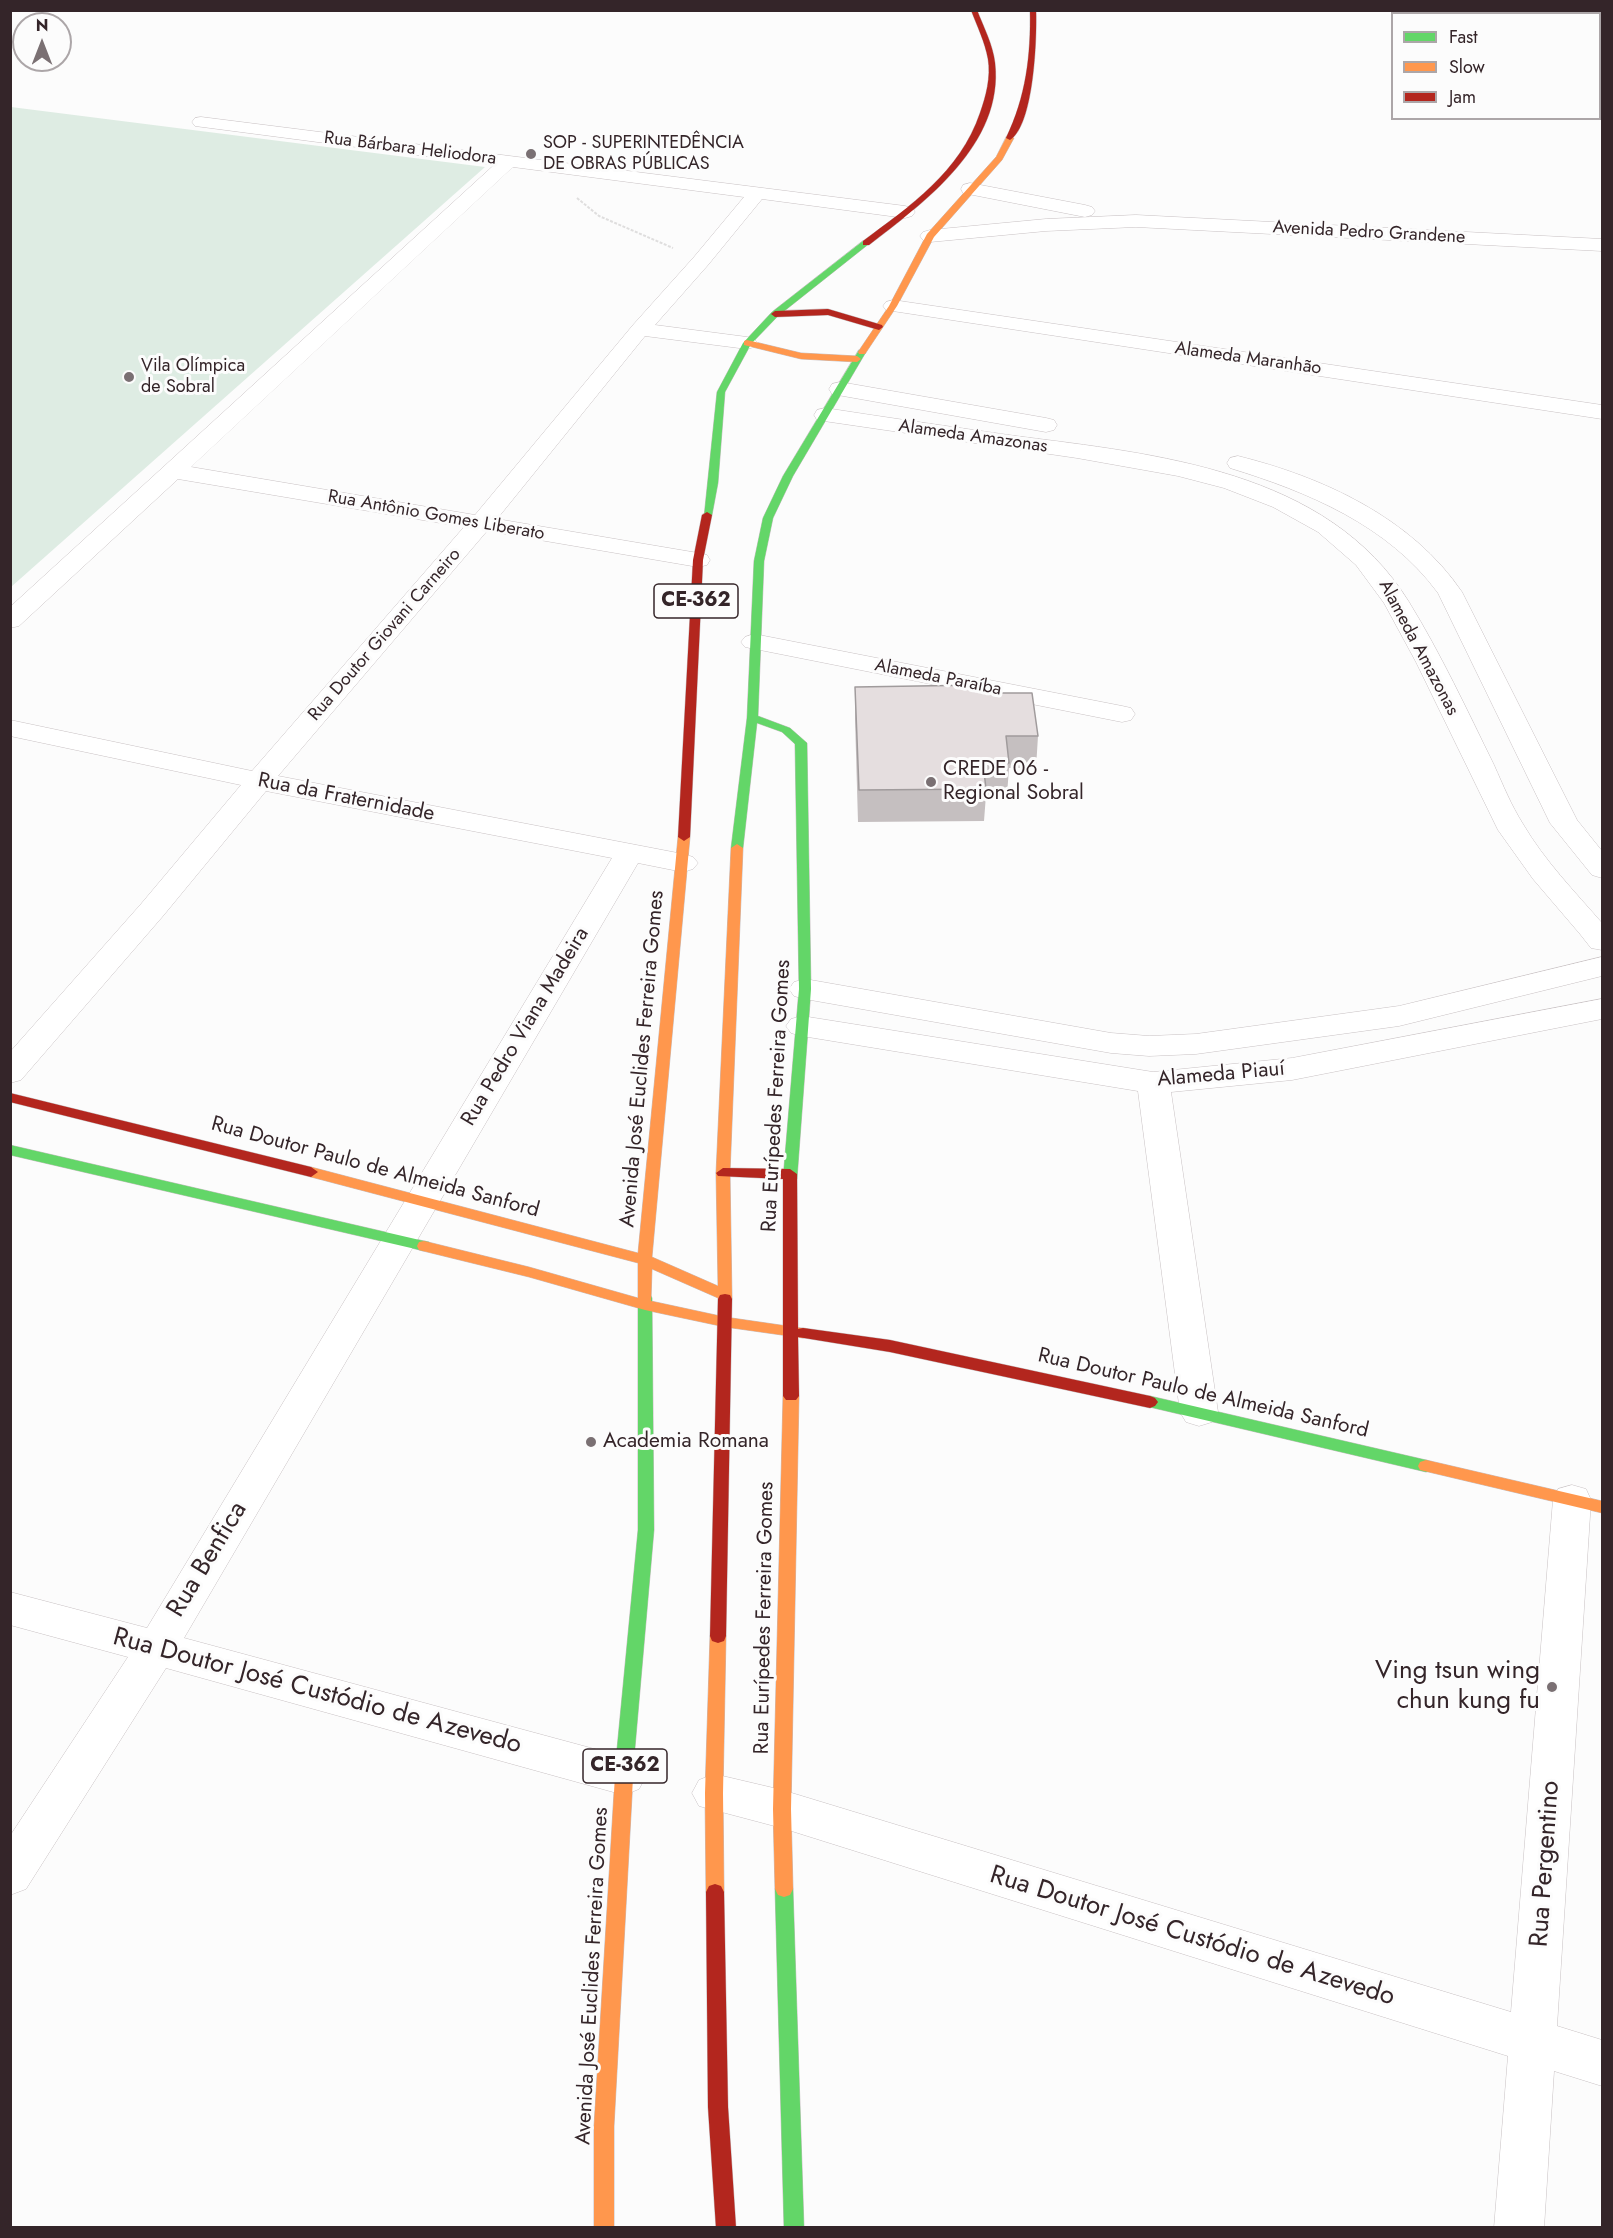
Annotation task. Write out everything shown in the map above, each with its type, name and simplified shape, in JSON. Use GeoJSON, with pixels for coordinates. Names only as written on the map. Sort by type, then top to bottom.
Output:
{"type":"FeatureCollection","features":[{"type":"Feature","properties":{"kind":"main road","name":"Avenida José Euclides Ferreira Gomes"},"geometry":{"type":"LineString","coordinates":[[604,2228],[604,2126],[624,1776],[646,1530],[645,1260],[683,863],[698,560],[713,483],[722,392],[747,343],[775,314],[929,194],[950,172],[977,129],[985,110],[992,68],[988,47],[974,10]]}},
{"type":"Feature","properties":{"kind":"main road","name":"CE-362"},"geometry":{"type":"LineString","coordinates":[[726,2228],[718,2107],[714,1793],[725,1322],[723,1173],[735,866],[752,718],[759,561],[768,518],[788,476],[857,359],[893,306],[930,236],[999,158],[1023,111],[1034,39],[1034,10]]}},
{"type":"Feature","properties":{"kind":"main road"},"geometry":{"type":"LineString","coordinates":[[775,314],[828,312],[879,327]]}},
{"type":"Feature","properties":{"kind":"main road"},"geometry":{"type":"LineString","coordinates":[[747,343],[765,350],[800,357],[857,359]]}},
{"type":"Feature","properties":{"kind":"main road","name":"Rua Eurípedes Ferreira Gomes"},"geometry":{"type":"LineString","coordinates":[[752,718],[788,731],[797,736],[801,743],[805,989],[790,1174],[792,1333],[782,1809],[794,2228]]}},
{"type":"Feature","properties":{"kind":"main road","name":"Rua Doutor Paulo de Almeida Sanford"},"geometry":{"type":"LineString","coordinates":[[10,1097],[424,1200],[645,1260],[725,1295]]}},
{"type":"Feature","properties":{"kind":"main road"},"geometry":{"type":"LineString","coordinates":[[10,1150],[530,1272],[645,1305]]}},
{"type":"Feature","properties":{"kind":"main road"},"geometry":{"type":"LineString","coordinates":[[723,1173],[790,1174]]}},
{"type":"Feature","properties":{"kind":"main road","name":"Rua Doutor Paulo de Almeida Sanford"},"geometry":{"type":"LineString","coordinates":[[645,1305],[725,1322],[890,1346],[1199,1412],[1587,1503]]}},
{"type":"Feature","properties":{"kind":"street","name":"Rua Bárbara Heliodora"},"geometry":{"type":"LineString","coordinates":[[201,122],[905,212]]}},
{"type":"Feature","properties":{"kind":"street"},"geometry":{"type":"LineString","coordinates":[[10,621],[508,162]]}},
{"type":"Feature","properties":{"kind":"street","name":"Avenida Pedro Grandene"},"geometry":{"type":"LineString","coordinates":[[970,189],[1137,221]]}},
{"type":"Feature","properties":{"kind":"street","name":"Rua Doutor Giovani Carneiro"},"geometry":{"type":"LineString","coordinates":[[10,1073],[152,910],[259,781],[481,523],[640,329],[701,261],[756,194]]}},
{"type":"Feature","properties":{"kind":"street","name":"Avenida Pedro Grandene"},"geometry":{"type":"LineString","coordinates":[[930,236],[1046,225],[1137,221],[1602,246]]}},
{"type":"Feature","properties":{"kind":"street","name":"Alameda Maranhão"},"geometry":{"type":"LineString","coordinates":[[893,306],[1602,412]]}},
{"type":"Feature","properties":{"kind":"street"},"geometry":{"type":"LineString","coordinates":[[640,329],[747,343]]}},
{"type":"Feature","properties":{"kind":"street","name":"Alameda Amazonas"},"geometry":{"type":"LineString","coordinates":[[840,389],[1208,454],[1260,470],[1322,495],[1357,511],[1388,530],[1427,560],[1450,592],[1455,659],[1511,829],[1602,941]]}},
{"type":"Feature","properties":{"kind":"street","name":"Alameda Amazonas"},"geometry":{"type":"LineString","coordinates":[[825,415],[1139,460],[1238,485],[1311,517],[1346,543],[1376,571],[1396,600],[1455,659],[1564,823],[1602,868]]}},
{"type":"Feature","properties":{"kind":"street"},"geometry":{"type":"LineString","coordinates":[[1178,469],[1208,454]]}},
{"type":"Feature","properties":{"kind":"street","name":"Rua Antônio Gomes Liberato"},"geometry":{"type":"LineString","coordinates":[[174,471],[698,560]]}},
{"type":"Feature","properties":{"kind":"street"},"geometry":{"type":"LineString","coordinates":[[1289,506],[1322,495]]}},
{"type":"Feature","properties":{"kind":"street","name":"Alameda Paraíba"},"geometry":{"type":"LineString","coordinates":[[754,642],[1122,714]]}},
{"type":"Feature","properties":{"kind":"street","name":"Rua da Fraternidade"},"geometry":{"type":"LineString","coordinates":[[10,728],[259,781],[683,863]]}},
{"type":"Feature","properties":{"kind":"street","name":"Rua Pedro Viana Madeira"},"geometry":{"type":"LineString","coordinates":[[397,1240],[424,1200],[629,854]]}},
{"type":"Feature","properties":{"kind":"street","name":"Alameda Piauí"},"geometry":{"type":"LineString","coordinates":[[805,989],[1100,1041],[1149,1046],[1196,1044],[1399,1016],[1602,968]]}},
{"type":"Feature","properties":{"kind":"street","name":"Alameda Piauí"},"geometry":{"type":"LineString","coordinates":[[802,1026],[1153,1083],[1292,1069],[1421,1046],[1602,1009]]}},
{"type":"Feature","properties":{"kind":"street"},"geometry":{"type":"LineString","coordinates":[[1153,1083],[1199,1412]]}},
{"type":"Feature","properties":{"kind":"street","name":"Rua Benfica"},"geometry":{"type":"LineString","coordinates":[[10,1875],[156,1648],[397,1240]]}},
{"type":"Feature","properties":{"kind":"street","name":"Rua Pergentino"},"geometry":{"type":"LineString","coordinates":[[1520,2228],[1533,2043],[1587,1503]]}},
{"type":"Feature","properties":{"kind":"street","name":"Rua Doutor José Custódio de Azevedo"},"geometry":{"type":"LineString","coordinates":[[10,1608],[624,1776]]}},
{"type":"Feature","properties":{"kind":"street","name":"Rua Doutor José Custódio de Azevedo"},"geometry":{"type":"LineString","coordinates":[[714,1793],[782,1809],[1602,2063]]}},
{"type":"Feature","properties":{"kind":"path"},"geometry":{"type":"LineString","coordinates":[[561,168],[561,178],[570,192],[599,216],[701,261]]}},
{"type":"Feature","properties":{"kind":"shaded area","name":"Vila Olímpica de Sobral"},"geometry":{"type":"Polygon","coordinates":[[[10,107],[485,167],[11,587],[10,107]]]}},
{"type":"Feature","properties":{"kind":"building","name":"CREDE 06 - Regional Sobral"},"geometry":{"type":"Polygon","coordinates":[[[980,685],[986,693],[1032,693],[1038,736],[1006,736],[1009,763],[983,763],[986,789],[859,790],[855,687],[980,685]]]}},
{"type":"Feature","properties":{"kind":"traffic: fast"},"geometry":{"type":"LineString","coordinates":[[707,515],[713,483],[721,392],[747,343],[775,314],[866,243]]}},
{"type":"Feature","properties":{"kind":"traffic: fast"},"geometry":{"type":"LineString","coordinates":[[737,848],[752,718],[759,561],[768,518],[788,476],[862,352]]}},
{"type":"Feature","properties":{"kind":"traffic: fast"},"geometry":{"type":"LineString","coordinates":[[752,718],[786,730],[801,743],[805,989],[790,1179]]}},
{"type":"Feature","properties":{"kind":"traffic: fast"},"geometry":{"type":"LineString","coordinates":[[10,1150],[424,1246]]}},
{"type":"Feature","properties":{"kind":"traffic: fast"},"geometry":{"type":"LineString","coordinates":[[625,1759],[646,1530],[645,1298]]}},
{"type":"Feature","properties":{"kind":"traffic: fast"},"geometry":{"type":"LineString","coordinates":[[1150,1402],[1426,1466]]}},
{"type":"Feature","properties":{"kind":"traffic: fast"},"geometry":{"type":"LineString","coordinates":[[784,1889],[794,2228]]}},
{"type":"Feature","properties":{"kind":"traffic: slow"},"geometry":{"type":"LineString","coordinates":[[862,352],[893,306],[930,236],[999,158],[1010,138]]}},
{"type":"Feature","properties":{"kind":"traffic: slow"},"geometry":{"type":"LineString","coordinates":[[747,343],[801,356],[857,359]]}},
{"type":"Feature","properties":{"kind":"traffic: slow"},"geometry":{"type":"LineString","coordinates":[[645,1298],[645,1260],[684,837]]}},
{"type":"Feature","properties":{"kind":"traffic: slow"},"geometry":{"type":"LineString","coordinates":[[725,1299],[723,1173],[737,848]]}},
{"type":"Feature","properties":{"kind":"traffic: slow"},"geometry":{"type":"LineString","coordinates":[[311,1172],[645,1260],[725,1295]]}},
{"type":"Feature","properties":{"kind":"traffic: slow"},"geometry":{"type":"LineString","coordinates":[[424,1246],[529,1272],[645,1305],[725,1322],[803,1333]]}},
{"type":"Feature","properties":{"kind":"traffic: slow"},"geometry":{"type":"LineString","coordinates":[[784,1889],[782,1809],[791,1396]]}},
{"type":"Feature","properties":{"kind":"traffic: slow"},"geometry":{"type":"LineString","coordinates":[[1426,1466],[1602,1507]]}},
{"type":"Feature","properties":{"kind":"traffic: slow"},"geometry":{"type":"LineString","coordinates":[[715,1892],[714,1793],[718,1636]]}},
{"type":"Feature","properties":{"kind":"traffic: slow"},"geometry":{"type":"LineString","coordinates":[[604,2228],[604,2126],[625,1759]]}},
{"type":"Feature","properties":{"kind":"traffic: jam"},"geometry":{"type":"LineString","coordinates":[[866,243],[941,183],[964,154],[982,120],[988,103],[992,67],[988,45],[974,10]]}},
{"type":"Feature","properties":{"kind":"traffic: jam"},"geometry":{"type":"LineString","coordinates":[[1010,138],[1023,108],[1030,76],[1033,10]]}},
{"type":"Feature","properties":{"kind":"traffic: jam"},"geometry":{"type":"LineString","coordinates":[[775,314],[828,312],[879,327]]}},
{"type":"Feature","properties":{"kind":"traffic: jam"},"geometry":{"type":"LineString","coordinates":[[684,837],[698,560],[707,515]]}},
{"type":"Feature","properties":{"kind":"traffic: jam"},"geometry":{"type":"LineString","coordinates":[[10,1097],[311,1172]]}},
{"type":"Feature","properties":{"kind":"traffic: jam"},"geometry":{"type":"LineString","coordinates":[[723,1173],[790,1174]]}},
{"type":"Feature","properties":{"kind":"traffic: jam"},"geometry":{"type":"LineString","coordinates":[[790,1179],[791,1396]]}},
{"type":"Feature","properties":{"kind":"traffic: jam"},"geometry":{"type":"LineString","coordinates":[[718,1636],[725,1299]]}},
{"type":"Feature","properties":{"kind":"traffic: jam"},"geometry":{"type":"LineString","coordinates":[[803,1333],[890,1346],[1150,1402]]}},
{"type":"Feature","properties":{"kind":"traffic: jam"},"geometry":{"type":"LineString","coordinates":[[715,1892],[718,2107],[726,2228]]}},
{"type":"Feature","properties":{"kind":"place","name":"SOP - SUPERINTEDÊNCIA DE OBRAS PÚBLICAS"},"geometry":{"type":"Point","coordinates":[531,154]}},
{"type":"Feature","properties":{"kind":"place","name":"Vila Olímpica de Sobral"},"geometry":{"type":"Point","coordinates":[129,377]}},
{"type":"Feature","properties":{"kind":"place","name":"CREDE 06 - Regional Sobral"},"geometry":{"type":"Point","coordinates":[931,782]}},
{"type":"Feature","properties":{"kind":"place","name":"Academia Romana"},"geometry":{"type":"Point","coordinates":[591,1442]}},
{"type":"Feature","properties":{"kind":"place","name":"Ving tsun wing chun kung fu"},"geometry":{"type":"Point","coordinates":[1552,1687]}}]}
